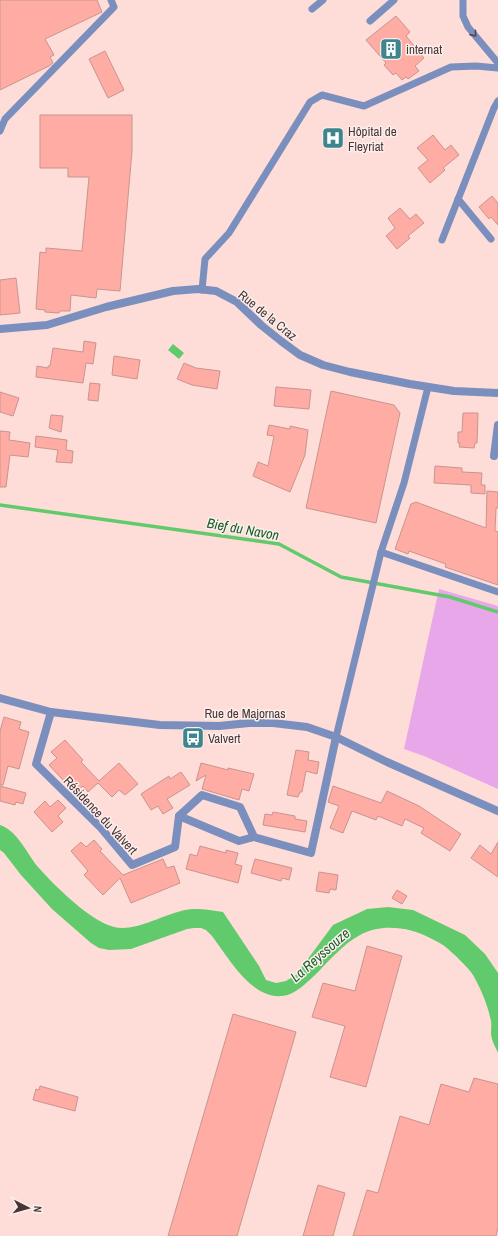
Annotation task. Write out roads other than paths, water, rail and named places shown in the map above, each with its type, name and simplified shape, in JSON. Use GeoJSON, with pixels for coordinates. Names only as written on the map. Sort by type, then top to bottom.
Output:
{"type":"FeatureCollection","features":[{"type":"Feature","properties":{"kind":"street","name":"Rue de la Craz"},"geometry":{"type":"LineString","coordinates":[[0,329],[47,325],[106,307],[173,290],[216,291],[237,302],[260,325],[300,355],[323,365],[350,372],[428,387],[454,391],[498,393]]}},
{"type":"Feature","properties":{"kind":"street"},"geometry":{"type":"LineString","coordinates":[[494,456],[498,425]]}},
{"type":"Feature","properties":{"kind":"street","name":"Rue de Majornas"},"geometry":{"type":"LineString","coordinates":[[0,698],[51,712],[160,725],[219,726],[249,723],[273,723],[307,727],[336,737],[387,762],[498,811]]}},
{"type":"Feature","properties":{"kind":"street","name":"Résidence du Valvert"},"geometry":{"type":"LineString","coordinates":[[51,712],[36,764],[101,828],[132,865],[175,847],[179,816]]}},
{"type":"Feature","properties":{"kind":"street"},"geometry":{"type":"LineString","coordinates":[[254,837],[240,807],[202,795],[179,816],[239,841],[254,837],[311,853],[336,737]]}},
{"type":"Feature","properties":{"kind":"lane"},"geometry":{"type":"LineString","coordinates":[[0,131],[5,119],[114,7],[111,0]]}},
{"type":"Feature","properties":{"kind":"lane"},"geometry":{"type":"LineString","coordinates":[[312,9],[323,0]]}},
{"type":"Feature","properties":{"kind":"lane"},"geometry":{"type":"LineString","coordinates":[[370,22],[394,0]]}},
{"type":"Feature","properties":{"kind":"lane"},"geometry":{"type":"LineString","coordinates":[[463,0],[463,16],[468,27],[498,63]]}},
{"type":"Feature","properties":{"kind":"lane"},"geometry":{"type":"LineString","coordinates":[[202,290],[206,259],[229,233],[310,102],[322,95],[364,106],[451,67],[476,66],[498,68]]}},
{"type":"Feature","properties":{"kind":"lane"},"geometry":{"type":"LineString","coordinates":[[442,240],[498,101]]}},
{"type":"Feature","properties":{"kind":"lane"},"geometry":{"type":"LineString","coordinates":[[458,199],[491,239]]}},
{"type":"Feature","properties":{"kind":"lane"},"geometry":{"type":"LineString","coordinates":[[336,737],[381,552],[404,484],[428,387]]}},
{"type":"Feature","properties":{"kind":"lane"},"geometry":{"type":"LineString","coordinates":[[381,552],[498,592]]}},
{"type":"Feature","properties":{"kind":"water"},"geometry":{"type":"Polygon","coordinates":[[[173,344],[184,353],[179,359],[168,350],[173,344]]]}},
{"type":"Feature","properties":{"kind":"water","name":"La Reyssouze"},"geometry":{"type":"Polygon","coordinates":[[[0,825],[12,832],[17,837],[38,867],[73,902],[94,918],[114,927],[122,928],[148,923],[173,913],[192,909],[223,912],[259,966],[266,980],[276,983],[286,981],[296,975],[333,925],[367,909],[388,907],[413,910],[465,935],[485,954],[498,973],[498,1053],[491,1037],[491,1023],[488,1009],[473,975],[446,947],[422,934],[395,928],[368,931],[348,943],[336,953],[315,975],[296,991],[282,996],[271,995],[260,991],[250,984],[233,965],[212,936],[206,930],[201,928],[187,929],[131,949],[109,950],[99,948],[91,943],[52,909],[0,850],[0,825]]]}},
{"type":"Feature","properties":{"kind":"waterway","name":"Bief du Navon"},"geometry":{"type":"LineString","coordinates":[[0,505],[279,544],[341,577],[450,597],[498,612]]}},
{"type":"Feature","properties":{"kind":"place","name":"internat"},"geometry":{"type":"Point","coordinates":[391,49]}},
{"type":"Feature","properties":{"kind":"place","name":"Hôpital de Fleyriat"},"geometry":{"type":"Point","coordinates":[333,138]}},
{"type":"Feature","properties":{"kind":"place","name":"Valvert"},"geometry":{"type":"Point","coordinates":[193,738]}}]}
